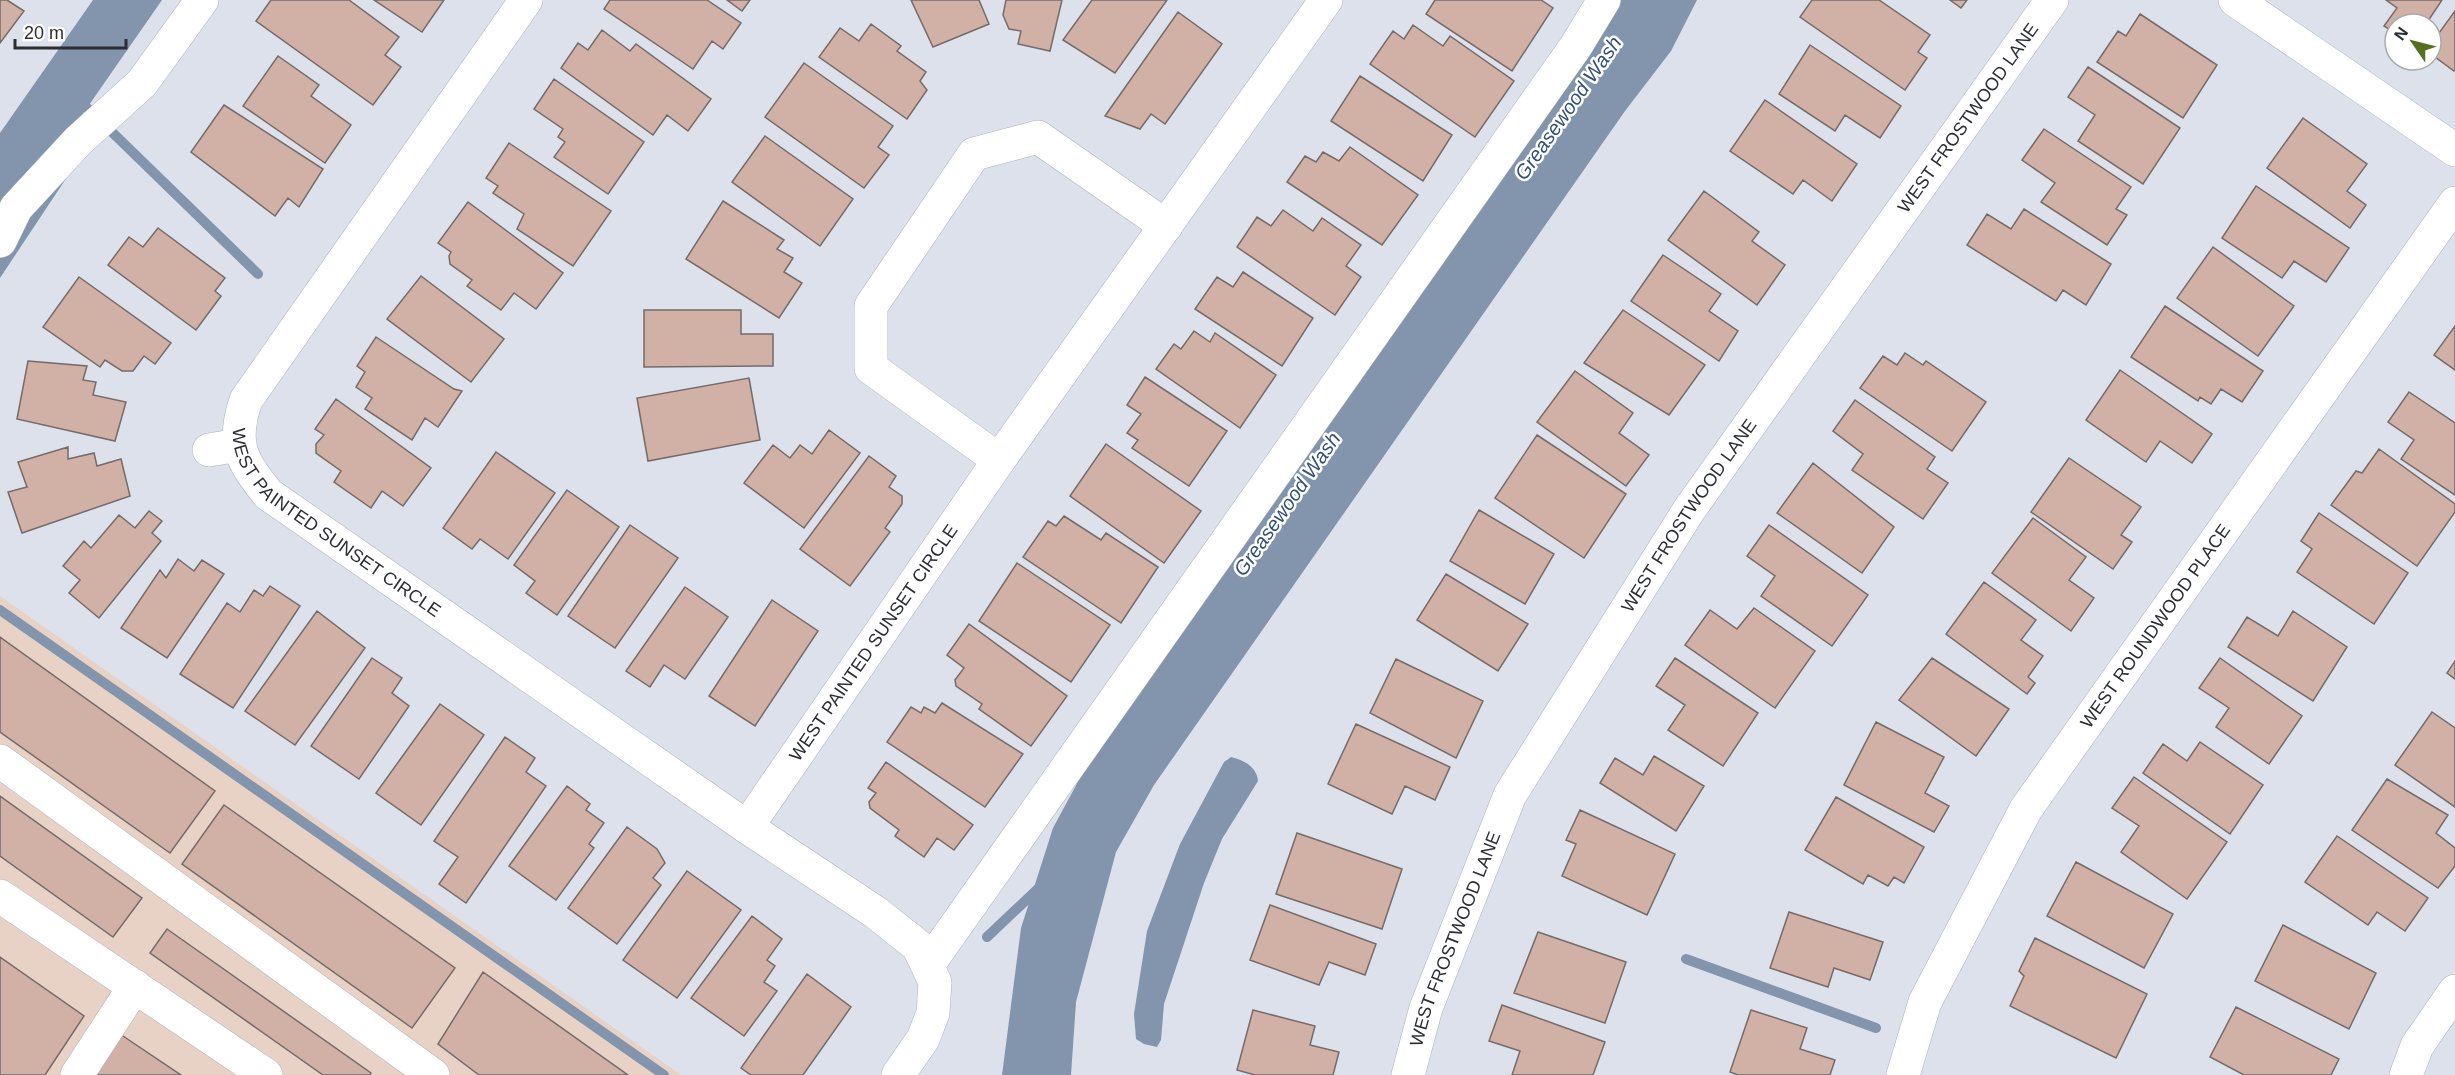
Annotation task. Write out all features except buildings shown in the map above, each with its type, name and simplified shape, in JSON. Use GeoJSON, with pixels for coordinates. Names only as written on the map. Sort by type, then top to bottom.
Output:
{"type":"FeatureCollection","features":[{"type":"Feature","properties":{"kind":"street"},"geometry":{"type":"LineString","coordinates":[[0,241],[16,208],[78,141],[142,84],[201,0]]}},
{"type":"Feature","properties":{"kind":"street","name":"WEST PAINTED SUNSET CIRCLE"},"geometry":{"type":"LineString","coordinates":[[526,0],[246,400],[240,418],[224,447],[247,467],[268,494],[747,827],[875,912],[918,946],[935,982],[933,1013],[923,1039],[898,1075]]}},
{"type":"Feature","properties":{"kind":"street","name":"WEST PAINTED SUNSET CIRCLE"},"geometry":{"type":"LineString","coordinates":[[747,827],[999,460],[1326,0]]}},
{"type":"Feature","properties":{"kind":"street"},"geometry":{"type":"LineString","coordinates":[[928,965],[1576,46],[1604,0]]}},
{"type":"Feature","properties":{"kind":"street","name":"WEST FROSTWOOD LANE"},"geometry":{"type":"LineString","coordinates":[[1408,1075],[1426,1008],[1510,795],[1689,510],[2052,0]]}},
{"type":"Feature","properties":{"kind":"street"},"geometry":{"type":"LineString","coordinates":[[2235,0],[2455,150]]}},
{"type":"Feature","properties":{"kind":"street"},"geometry":{"type":"LineString","coordinates":[[999,460],[871,368],[871,306],[974,154],[1038,137],[1166,226]]}},
{"type":"Feature","properties":{"kind":"street","name":"WEST ROUNDWOOD PLACE"},"geometry":{"type":"LineString","coordinates":[[1903,1075],[1925,1002],[2026,809],[2455,203]]}},
{"type":"Feature","properties":{"kind":"street"},"geometry":{"type":"LineString","coordinates":[[0,761],[434,1075]]}},
{"type":"Feature","properties":{"kind":"street"},"geometry":{"type":"LineString","coordinates":[[0,896],[266,1075]]}},
{"type":"Feature","properties":{"kind":"street"},"geometry":{"type":"LineString","coordinates":[[77,1075],[135,986]]}},
{"type":"Feature","properties":{"kind":"street"},"geometry":{"type":"LineString","coordinates":[[2406,1075],[2416,1046],[2455,991]]}},
{"type":"Feature","properties":{"kind":"shaded area"},"geometry":{"type":"Polygon","coordinates":[[[0,596],[681,1075],[0,1075],[0,596]]]}},
{"type":"Feature","properties":{"kind":"water"},"geometry":{"type":"Polygon","coordinates":[[[93,0],[162,0],[73,128],[89,144],[0,278],[0,133],[93,0]]]}},
{"type":"Feature","properties":{"kind":"water","name":"Greasewood Wash"},"geometry":{"type":"Polygon","coordinates":[[[1615,0],[1697,0],[1671,51],[1625,111],[1154,785],[1116,852],[1076,1002],[1071,1075],[1002,1075],[1021,928],[1053,828],[1094,752],[1615,0]]]}},
{"type":"Feature","properties":{"kind":"water"},"geometry":{"type":"Polygon","coordinates":[[[1231,757],[1249,765],[1258,781],[1222,839],[1204,883],[1164,1004],[1161,1040],[1157,1047],[1144,1044],[1136,1039],[1134,1014],[1147,931],[1180,844],[1224,762],[1231,757]]]}},
{"type":"Feature","properties":{"kind":"waterway"},"geometry":{"type":"LineString","coordinates":[[81,97],[81,102],[258,274]]}},
{"type":"Feature","properties":{"kind":"waterway"},"geometry":{"type":"LineString","coordinates":[[0,610],[664,1075]]}},
{"type":"Feature","properties":{"kind":"waterway"},"geometry":{"type":"LineString","coordinates":[[987,937],[1041,886]]}},
{"type":"Feature","properties":{"kind":"waterway"},"geometry":{"type":"LineString","coordinates":[[1686,959],[1876,1028]]}}]}
